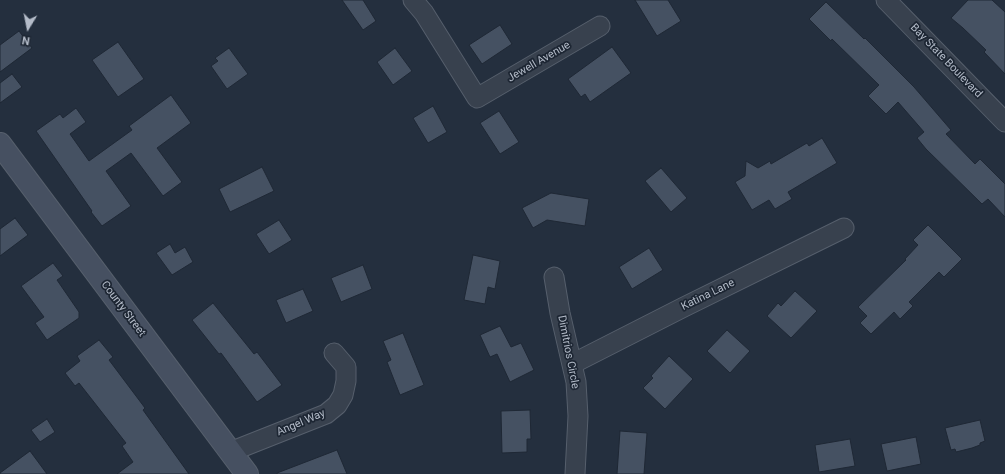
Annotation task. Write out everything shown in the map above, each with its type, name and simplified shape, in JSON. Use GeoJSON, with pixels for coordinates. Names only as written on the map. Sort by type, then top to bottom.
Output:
{"type":"FeatureCollection","features":[{"type":"Feature","properties":{"kind":"main road","name":"County Street"},"geometry":{"type":"LineString","coordinates":[[0,144],[247,474]]}},
{"type":"Feature","properties":{"kind":"street","name":"Jewell Avenue"},"geometry":{"type":"LineString","coordinates":[[413,0],[424,14],[477,98],[600,26]]}},
{"type":"Feature","properties":{"kind":"street","name":"Bay State Boulevard"},"geometry":{"type":"LineString","coordinates":[[898,4],[1005,122]]}},
{"type":"Feature","properties":{"kind":"street","name":"Katina Lane"},"geometry":{"type":"LineString","coordinates":[[572,364],[844,228]]}},
{"type":"Feature","properties":{"kind":"street","name":"Dimitrios Circle"},"geometry":{"type":"LineString","coordinates":[[554,278],[560,313],[576,382],[578,416],[575,474]]}},
{"type":"Feature","properties":{"kind":"street","name":"Angel Way"},"geometry":{"type":"LineString","coordinates":[[230,452],[326,414],[338,405],[343,395],[346,380],[346,367],[334,353]]}},
{"type":"Feature","properties":{"kind":"building"},"geometry":{"type":"Polygon","coordinates":[[[342,0],[363,0],[376,21],[363,30],[342,0]]]}},
{"type":"Feature","properties":{"kind":"building"},"geometry":{"type":"Polygon","coordinates":[[[635,0],[668,0],[681,21],[657,36],[635,0]]]}},
{"type":"Feature","properties":{"kind":"building"},"geometry":{"type":"Polygon","coordinates":[[[968,0],[992,0],[1005,12],[1005,74],[984,52],[986,50],[951,18],[968,0]]]}},
{"type":"Feature","properties":{"kind":"building"},"geometry":{"type":"Polygon","coordinates":[[[826,2],[864,39],[865,38],[914,87],[951,130],[946,134],[975,164],[980,159],[1005,184],[1005,217],[988,199],[982,204],[926,149],[917,138],[924,132],[898,102],[886,114],[868,96],[879,85],[832,39],[831,41],[809,19],[826,2]]]}},
{"type":"Feature","properties":{"kind":"building"},"geometry":{"type":"Polygon","coordinates":[[[500,25],[512,44],[482,64],[469,45],[500,25]]]}},
{"type":"Feature","properties":{"kind":"building"},"geometry":{"type":"Polygon","coordinates":[[[19,31],[32,48],[0,72],[0,45],[19,31]]]}},
{"type":"Feature","properties":{"kind":"building"},"geometry":{"type":"Polygon","coordinates":[[[118,42],[144,79],[118,97],[92,60],[118,42]]]}},
{"type":"Feature","properties":{"kind":"building"},"geometry":{"type":"Polygon","coordinates":[[[612,47],[631,73],[590,102],[585,94],[581,97],[568,79],[612,47]]]}},
{"type":"Feature","properties":{"kind":"building"},"geometry":{"type":"Polygon","coordinates":[[[229,48],[248,74],[227,89],[211,66],[218,61],[215,58],[229,48]]]}},
{"type":"Feature","properties":{"kind":"building"},"geometry":{"type":"Polygon","coordinates":[[[395,48],[412,71],[393,85],[377,62],[395,48]]]}},
{"type":"Feature","properties":{"kind":"building"},"geometry":{"type":"Polygon","coordinates":[[[12,74],[22,87],[0,103],[0,83],[12,74]]]}},
{"type":"Feature","properties":{"kind":"building"},"geometry":{"type":"Polygon","coordinates":[[[171,95],[191,123],[157,148],[182,182],[163,196],[131,153],[106,171],[131,206],[102,226],[36,131],[60,114],[63,118],[76,108],[86,122],[70,134],[89,161],[132,130],[129,126],[171,95]]]}},
{"type":"Feature","properties":{"kind":"building"},"geometry":{"type":"Polygon","coordinates":[[[433,106],[447,132],[428,143],[413,118],[433,106]]]}},
{"type":"Feature","properties":{"kind":"building"},"geometry":{"type":"Polygon","coordinates":[[[499,111],[519,142],[500,154],[480,123],[499,111]]]}},
{"type":"Feature","properties":{"kind":"building"},"geometry":{"type":"Polygon","coordinates":[[[822,138],[837,163],[788,192],[792,199],[775,209],[769,200],[752,210],[735,182],[745,176],[746,161],[758,168],[770,161],[771,164],[807,143],[809,146],[822,138]]]}},
{"type":"Feature","properties":{"kind":"building"},"geometry":{"type":"Polygon","coordinates":[[[262,167],[274,191],[230,212],[219,189],[262,167]]]}},
{"type":"Feature","properties":{"kind":"building"},"geometry":{"type":"Polygon","coordinates":[[[661,168],[687,198],[671,212],[645,181],[661,168]]]}},
{"type":"Feature","properties":{"kind":"building"},"geometry":{"type":"Polygon","coordinates":[[[551,193],[589,199],[585,226],[547,220],[533,228],[522,208],[551,193]]]}},
{"type":"Feature","properties":{"kind":"building"},"geometry":{"type":"Polygon","coordinates":[[[15,218],[28,235],[0,256],[0,229],[15,218]]]}},
{"type":"Feature","properties":{"kind":"building"},"geometry":{"type":"Polygon","coordinates":[[[279,220],[292,240],[269,254],[256,234],[279,220]]]}},
{"type":"Feature","properties":{"kind":"building"},"geometry":{"type":"Polygon","coordinates":[[[928,225],[962,259],[944,277],[939,272],[909,302],[913,306],[900,319],[894,312],[871,334],[860,323],[867,316],[858,307],[906,260],[905,259],[918,245],[913,240],[928,225]]]}},
{"type":"Feature","properties":{"kind":"building"},"geometry":{"type":"Polygon","coordinates":[[[170,244],[175,253],[185,247],[193,262],[172,275],[156,253],[170,244]]]}},
{"type":"Feature","properties":{"kind":"building"},"geometry":{"type":"Polygon","coordinates":[[[649,248],[663,270],[632,289],[619,267],[649,248]]]}},
{"type":"Feature","properties":{"kind":"building"},"geometry":{"type":"Polygon","coordinates":[[[473,255],[500,261],[495,289],[488,287],[485,304],[464,300],[473,255]]]}},
{"type":"Feature","properties":{"kind":"building"},"geometry":{"type":"Polygon","coordinates":[[[53,263],[63,276],[57,280],[79,312],[79,318],[47,340],[35,323],[44,317],[21,286],[53,263]]]}},
{"type":"Feature","properties":{"kind":"building"},"geometry":{"type":"Polygon","coordinates":[[[363,265],[372,289],[341,302],[331,278],[363,265]]]}},
{"type":"Feature","properties":{"kind":"building"},"geometry":{"type":"Polygon","coordinates":[[[303,289],[313,311],[286,323],[276,300],[303,289]]]}},
{"type":"Feature","properties":{"kind":"building"},"geometry":{"type":"Polygon","coordinates":[[[795,291],[817,311],[791,338],[767,316],[778,303],[781,306],[795,291]]]}},
{"type":"Feature","properties":{"kind":"building"},"geometry":{"type":"Polygon","coordinates":[[[213,303],[254,354],[257,352],[282,385],[257,402],[221,353],[219,354],[192,320],[213,303]]]}},
{"type":"Feature","properties":{"kind":"building"},"geometry":{"type":"Polygon","coordinates":[[[500,326],[511,347],[521,343],[534,370],[510,382],[497,354],[490,357],[480,335],[500,326]]]}},
{"type":"Feature","properties":{"kind":"building"},"geometry":{"type":"Polygon","coordinates":[[[727,330],[750,351],[730,373],[707,351],[727,330]]]}},
{"type":"Feature","properties":{"kind":"building"},"geometry":{"type":"Polygon","coordinates":[[[403,333],[424,385],[400,395],[387,362],[391,360],[383,341],[403,333]]]}},
{"type":"Feature","properties":{"kind":"building"},"geometry":{"type":"Polygon","coordinates":[[[99,340],[113,357],[109,360],[145,408],[143,410],[189,474],[117,474],[133,462],[122,446],[126,443],[79,383],[75,386],[65,373],[80,361],[77,356],[99,340]]]}},
{"type":"Feature","properties":{"kind":"building"},"geometry":{"type":"Polygon","coordinates":[[[669,356],[693,379],[665,409],[643,388],[653,378],[651,376],[669,356]]]}},
{"type":"Feature","properties":{"kind":"building"},"geometry":{"type":"Polygon","coordinates":[[[530,410],[531,439],[527,439],[527,452],[502,453],[501,411],[530,410]]]}},
{"type":"Feature","properties":{"kind":"building"},"geometry":{"type":"Polygon","coordinates":[[[47,419],[55,432],[40,442],[31,430],[47,419]]]}},
{"type":"Feature","properties":{"kind":"building"},"geometry":{"type":"Polygon","coordinates":[[[980,420],[985,441],[972,448],[956,452],[955,449],[951,450],[945,428],[980,420]]]}},
{"type":"Feature","properties":{"kind":"building"},"geometry":{"type":"Polygon","coordinates":[[[620,431],[647,433],[644,474],[617,474],[620,431]]]}},
{"type":"Feature","properties":{"kind":"building"},"geometry":{"type":"Polygon","coordinates":[[[916,437],[921,464],[887,471],[881,444],[916,437]]]}},
{"type":"Feature","properties":{"kind":"building"},"geometry":{"type":"Polygon","coordinates":[[[850,439],[855,466],[819,472],[815,445],[850,439]]]}},
{"type":"Feature","properties":{"kind":"building"},"geometry":{"type":"Polygon","coordinates":[[[337,450],[347,474],[277,474],[277,473],[337,450]]]}},
{"type":"Feature","properties":{"kind":"building"},"geometry":{"type":"Polygon","coordinates":[[[30,451],[47,474],[0,474],[0,473],[30,451]]]}}]}
